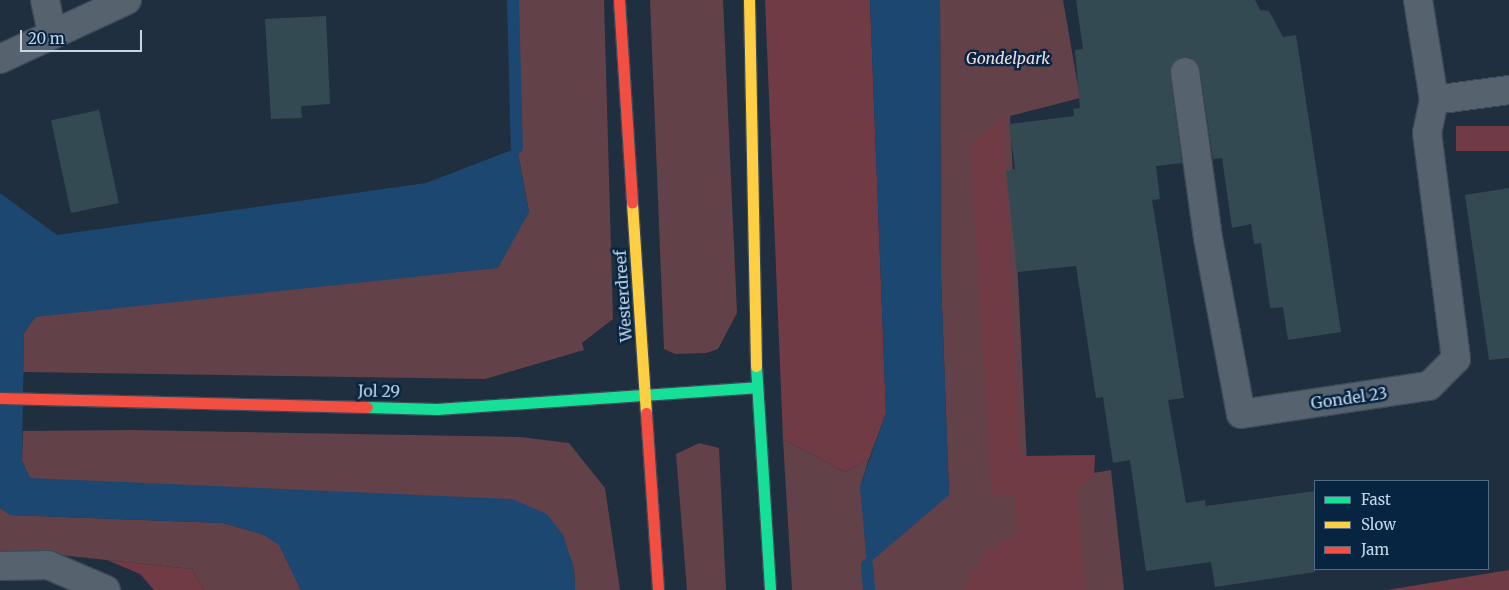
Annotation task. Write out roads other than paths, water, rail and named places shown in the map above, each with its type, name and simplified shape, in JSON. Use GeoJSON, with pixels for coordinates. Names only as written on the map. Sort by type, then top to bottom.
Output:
{"type":"FeatureCollection","features":[{"type":"Feature","properties":{"kind":"main road","name":"Westerdreef"},"geometry":{"type":"LineString","coordinates":[[619,0],[658,590]]}},
{"type":"Feature","properties":{"kind":"main road"},"geometry":{"type":"LineString","coordinates":[[749,0],[756,387],[770,590]]}},
{"type":"Feature","properties":{"kind":"main road","name":"Jol 29"},"geometry":{"type":"LineString","coordinates":[[0,398],[437,409],[646,397],[756,387]]}},
{"type":"Feature","properties":{"kind":"street"},"geometry":{"type":"LineString","coordinates":[[45,0],[52,34]]}},
{"type":"Feature","properties":{"kind":"street"},"geometry":{"type":"LineString","coordinates":[[0,59],[127,0]]}},
{"type":"Feature","properties":{"kind":"street"},"geometry":{"type":"LineString","coordinates":[[1418,0],[1434,100],[1509,90]]}},
{"type":"Feature","properties":{"kind":"street","name":"Gondel 23"},"geometry":{"type":"LineString","coordinates":[[1185,72],[1208,238],[1241,414],[1429,386],[1456,359],[1427,133],[1434,100]]}},
{"type":"Feature","properties":{"kind":"street"},"geometry":{"type":"LineString","coordinates":[[0,566],[48,565],[106,590]]}},
{"type":"Feature","properties":{"kind":"water"},"geometry":{"type":"Polygon","coordinates":[[[870,0],[940,0],[941,278],[949,495],[867,565],[860,487],[886,413],[870,0]]]}},
{"type":"Feature","properties":{"kind":"water"},"geometry":{"type":"Polygon","coordinates":[[[517,148],[529,212],[498,268],[35,317],[24,333],[22,460],[30,478],[512,499],[547,514],[563,535],[574,568],[575,590],[301,590],[279,545],[262,534],[223,523],[11,515],[0,508],[0,193],[57,235],[426,183],[517,148]]]}},
{"type":"Feature","properties":{"kind":"waterway"},"geometry":{"type":"LineString","coordinates":[[513,0],[517,148]]}},
{"type":"Feature","properties":{"kind":"waterway"},"geometry":{"type":"LineString","coordinates":[[867,565],[869,590]]}},
{"type":"Feature","properties":{"kind":"park label","name":"Gondelpark"},"geometry":{"type":"Point","coordinates":[1008,58]}}]}
